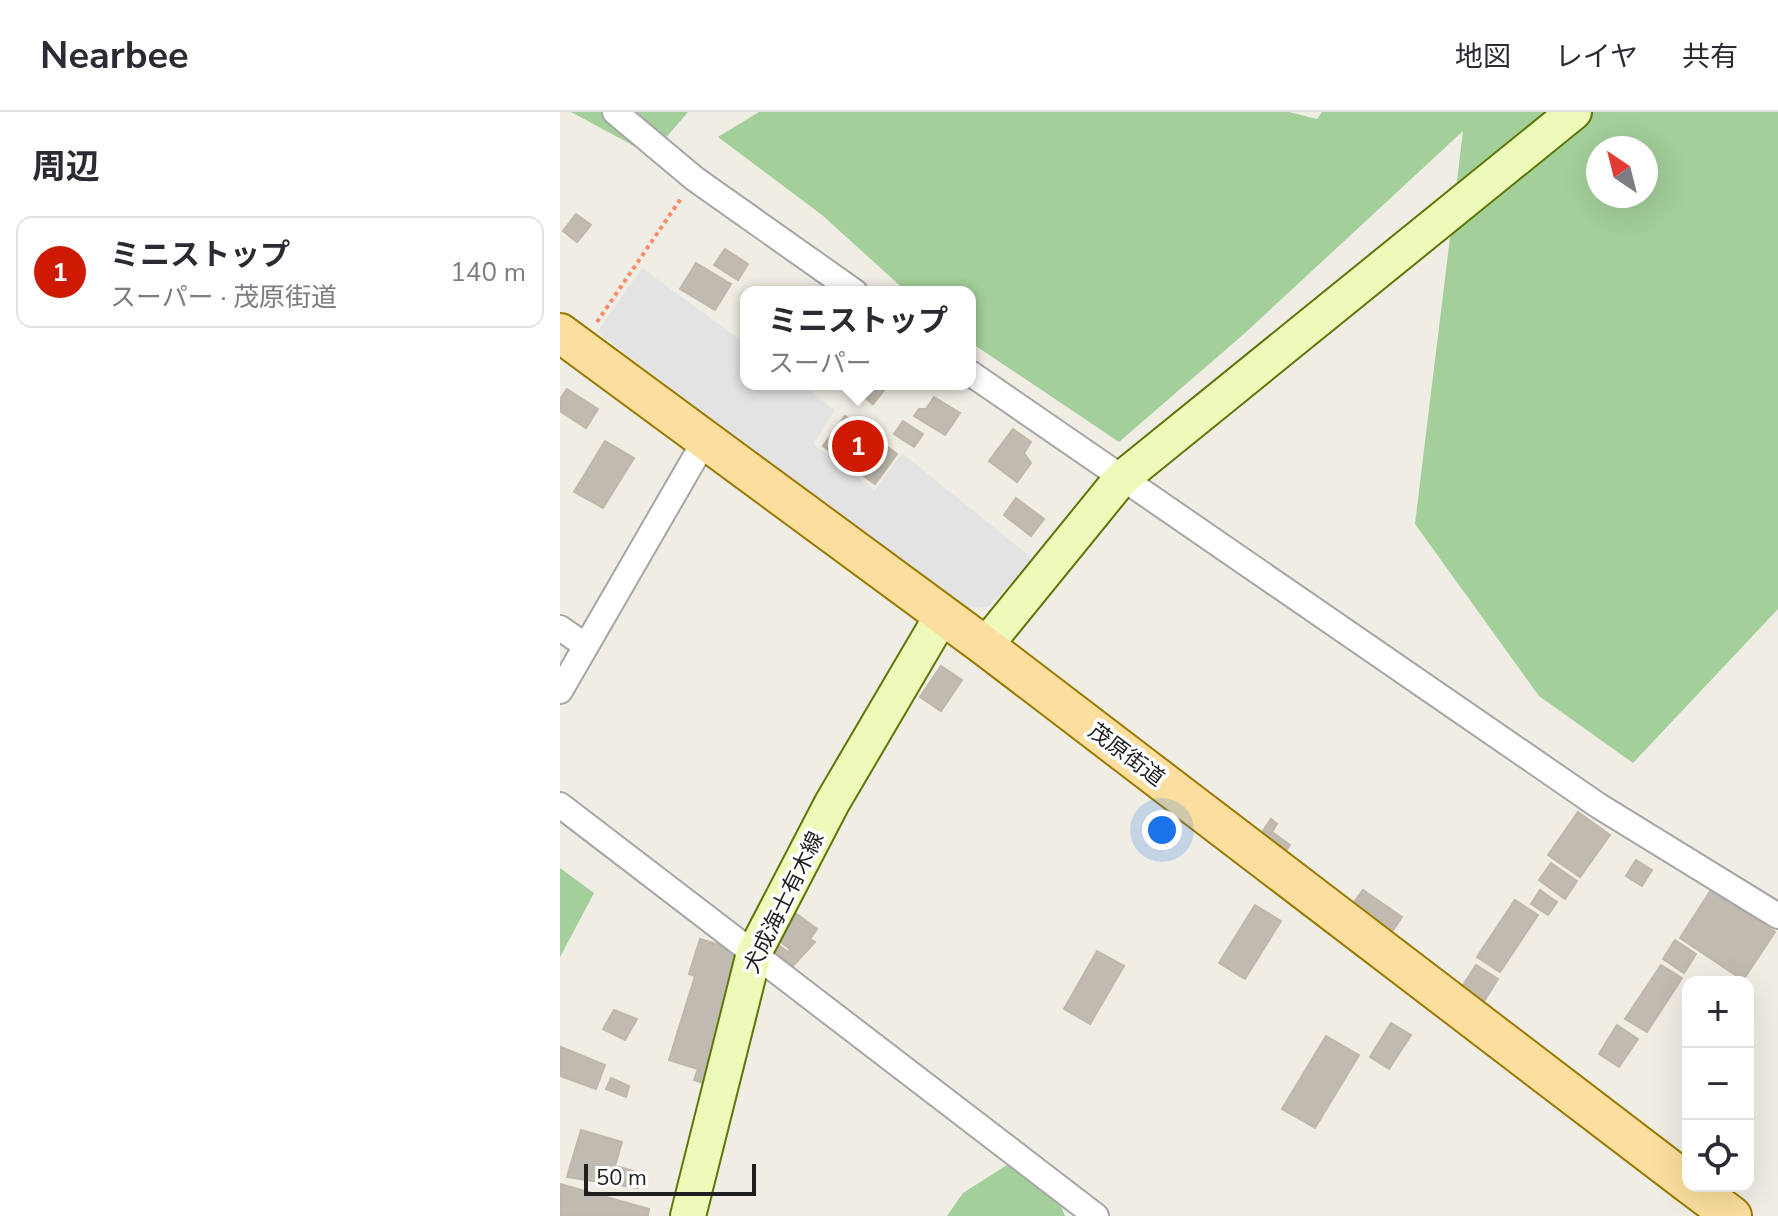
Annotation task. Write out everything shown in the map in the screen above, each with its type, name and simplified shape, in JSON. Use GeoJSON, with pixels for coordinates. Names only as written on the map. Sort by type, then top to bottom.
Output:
{"type":"FeatureCollection","features":[{"type":"Feature","properties":{"kind":"main road","name":"茂原街道"},"geometry":{"type":"LineString","coordinates":[[570,340],[704,442],[943,614],[1682,1178]]}},
{"type":"Feature","properties":{"kind":"main road","name":"茂原街道"},"geometry":{"type":"LineString","coordinates":[[1700,1192],[1732,1216]]}},
{"type":"Feature","properties":{"kind":"street"},"geometry":{"type":"LineString","coordinates":[[615,112],[695,179],[847,286]]}},
{"type":"Feature","properties":{"kind":"street"},"geometry":{"type":"LineString","coordinates":[[985,646],[1120,480],[1574,112]]}},
{"type":"Feature","properties":{"kind":"street"},"geometry":{"type":"LineString","coordinates":[[976,377],[1120,480],[1599,806],[1778,916]]}},
{"type":"Feature","properties":{"kind":"street"},"geometry":{"type":"LineString","coordinates":[[560,691],[704,442]]}},
{"type":"Feature","properties":{"kind":"street","name":"犬成海士有木線"},"geometry":{"type":"LineString","coordinates":[[688,1216],[754,953],[832,803],[943,614]]}},
{"type":"Feature","properties":{"kind":"street"},"geometry":{"type":"LineString","coordinates":[[560,628],[586,646]]}},
{"type":"Feature","properties":{"kind":"street"},"geometry":{"type":"LineString","coordinates":[[560,805],[1096,1216]]}},
{"type":"Feature","properties":{"kind":"path"},"geometry":{"type":"LineString","coordinates":[[570,340],[695,179]]}},
{"type":"Feature","properties":{"kind":"green space"},"geometry":{"type":"Polygon","coordinates":[[[571,112],[688,112],[651,155],[571,112]]]}},
{"type":"Feature","properties":{"kind":"green space"},"geometry":{"type":"Polygon","coordinates":[[[759,112],[1289,112],[1317,119],[1322,112],[1778,112],[1778,609],[1633,763],[1539,696],[1415,524],[1463,131],[1245,333],[1119,442],[976,346],[976,286],[900,286],[822,215],[718,137],[759,112]]]}},
{"type":"Feature","properties":{"kind":"green space"},"geometry":{"type":"Polygon","coordinates":[[[560,868],[594,893],[560,957],[560,868]]]}},
{"type":"Feature","properties":{"kind":"green space"},"geometry":{"type":"Polygon","coordinates":[[[1007,1165],[1050,1181],[1065,1216],[947,1216],[963,1193],[1007,1165]]]}},
{"type":"Feature","properties":{"kind":"shaded area"},"geometry":{"type":"Polygon","coordinates":[[[642,268],[740,340],[740,390],[808,390],[835,410],[813,444],[875,490],[902,453],[1033,559],[988,607],[962,608],[597,332],[642,268]]]}},
{"type":"Feature","properties":{"kind":"building"},"geometry":{"type":"Polygon","coordinates":[[[576,214],[591,225],[577,242],[563,231],[576,214]]]}},
{"type":"Feature","properties":{"kind":"building"},"geometry":{"type":"Polygon","coordinates":[[[725,249],[748,264],[738,280],[714,265],[725,249]]]}},
{"type":"Feature","properties":{"kind":"building"},"geometry":{"type":"Polygon","coordinates":[[[696,263],[731,284],[715,310],[680,289],[696,263]]]}},
{"type":"Feature","properties":{"kind":"building"},"geometry":{"type":"Polygon","coordinates":[[[567,389],[598,409],[586,428],[560,411],[560,399],[567,389]]]}},
{"type":"Feature","properties":{"kind":"building"},"geometry":{"type":"Polygon","coordinates":[[[856,390],[884,390],[873,404],[856,390]]]}},
{"type":"Feature","properties":{"kind":"building"},"geometry":{"type":"Polygon","coordinates":[[[934,397],[960,413],[945,435],[914,416],[919,409],[926,409],[934,397]]]}},
{"type":"Feature","properties":{"kind":"building"},"geometry":{"type":"Polygon","coordinates":[[[845,416],[897,454],[875,484],[823,446],[845,416]]]}},
{"type":"Feature","properties":{"kind":"building"},"geometry":{"type":"Polygon","coordinates":[[[903,421],[923,434],[914,447],[894,434],[903,421]]]}},
{"type":"Feature","properties":{"kind":"building"},"geometry":{"type":"Polygon","coordinates":[[[1013,429],[1031,442],[1024,453],[1031,463],[1017,482],[989,461],[1013,429]]]}},
{"type":"Feature","properties":{"kind":"building"},"geometry":{"type":"Polygon","coordinates":[[[605,441],[634,458],[603,508],[574,492],[605,441]]]}},
{"type":"Feature","properties":{"kind":"building"},"geometry":{"type":"Polygon","coordinates":[[[1016,498],[1044,519],[1031,536],[1004,515],[1016,498]]]}},
{"type":"Feature","properties":{"kind":"building"},"geometry":{"type":"Polygon","coordinates":[[[941,666],[962,680],[941,711],[920,697],[941,666]]]}},
{"type":"Feature","properties":{"kind":"building"},"geometry":{"type":"Polygon","coordinates":[[[1578,812],[1610,835],[1580,877],[1548,855],[1578,812]]]}},
{"type":"Feature","properties":{"kind":"building"},"geometry":{"type":"Polygon","coordinates":[[[1271,819],[1277,824],[1272,832],[1290,845],[1283,855],[1258,838],[1271,819]]]}},
{"type":"Feature","properties":{"kind":"building"},"geometry":{"type":"Polygon","coordinates":[[[1636,860],[1652,870],[1642,886],[1626,876],[1636,860]]]}},
{"type":"Feature","properties":{"kind":"building"},"geometry":{"type":"Polygon","coordinates":[[[1551,863],[1577,881],[1565,899],[1539,880],[1551,863]]]}},
{"type":"Feature","properties":{"kind":"building"},"geometry":{"type":"Polygon","coordinates":[[[1363,890],[1402,917],[1391,933],[1352,905],[1363,890]]]}},
{"type":"Feature","properties":{"kind":"building"},"geometry":{"type":"Polygon","coordinates":[[[1540,890],[1557,902],[1548,915],[1531,904],[1540,890]]]}},
{"type":"Feature","properties":{"kind":"building"},"geometry":{"type":"Polygon","coordinates":[[[1711,890],[1775,932],[1746,976],[1737,976],[1680,938],[1711,890]]]}},
{"type":"Feature","properties":{"kind":"building"},"geometry":{"type":"Polygon","coordinates":[[[1515,900],[1538,915],[1500,972],[1477,957],[1515,900]]]}},
{"type":"Feature","properties":{"kind":"building"},"geometry":{"type":"Polygon","coordinates":[[[1255,905],[1281,921],[1245,979],[1219,963],[1255,905]]]}},
{"type":"Feature","properties":{"kind":"building"},"geometry":{"type":"Polygon","coordinates":[[[794,912],[817,929],[810,939],[815,942],[793,966],[772,951],[777,944],[788,952],[790,949],[778,940],[794,912]]]}},
{"type":"Feature","properties":{"kind":"building"},"geometry":{"type":"Polygon","coordinates":[[[700,939],[752,955],[711,1086],[694,1080],[698,1069],[669,1060],[695,976],[689,974],[700,939]]]}},
{"type":"Feature","properties":{"kind":"building"},"geometry":{"type":"Polygon","coordinates":[[[1675,940],[1696,954],[1684,973],[1663,959],[1675,940]]]}},
{"type":"Feature","properties":{"kind":"building"},"geometry":{"type":"Polygon","coordinates":[[[1097,951],[1124,966],[1090,1024],[1064,1009],[1097,951]]]}},
{"type":"Feature","properties":{"kind":"building"},"geometry":{"type":"Polygon","coordinates":[[[1476,965],[1498,979],[1484,1001],[1462,987],[1476,965]]]}},
{"type":"Feature","properties":{"kind":"building"},"geometry":{"type":"Polygon","coordinates":[[[1661,965],[1682,978],[1647,1032],[1625,1019],[1661,965]]]}},
{"type":"Feature","properties":{"kind":"building"},"geometry":{"type":"Polygon","coordinates":[[[614,1010],[637,1019],[625,1040],[603,1029],[614,1010]]]}},
{"type":"Feature","properties":{"kind":"building"},"geometry":{"type":"Polygon","coordinates":[[[1391,1023],[1411,1035],[1389,1069],[1370,1057],[1391,1023]]]}},
{"type":"Feature","properties":{"kind":"building"},"geometry":{"type":"Polygon","coordinates":[[[1617,1025],[1638,1039],[1619,1067],[1599,1054],[1617,1025]]]}},
{"type":"Feature","properties":{"kind":"building"},"geometry":{"type":"Polygon","coordinates":[[[1326,1036],[1359,1055],[1315,1128],[1282,1109],[1326,1036]]]}},
{"type":"Feature","properties":{"kind":"building"},"geometry":{"type":"Polygon","coordinates":[[[561,1047],[605,1065],[596,1089],[560,1076],[561,1047]]]}},
{"type":"Feature","properties":{"kind":"building"},"geometry":{"type":"Polygon","coordinates":[[[611,1078],[629,1086],[626,1097],[606,1089],[611,1078]]]}},
{"type":"Feature","properties":{"kind":"building"},"geometry":{"type":"Polygon","coordinates":[[[581,1130],[622,1142],[615,1166],[637,1172],[638,1188],[567,1177],[581,1130]]]}},
{"type":"Feature","properties":{"kind":"building"},"geometry":{"type":"Polygon","coordinates":[[[560,1184],[649,1209],[648,1216],[560,1216],[560,1184]]]}},
{"type":"Feature","properties":{"kind":"place","name":"ミニストップ"},"geometry":{"type":"Point","coordinates":[858,446]}}]}
